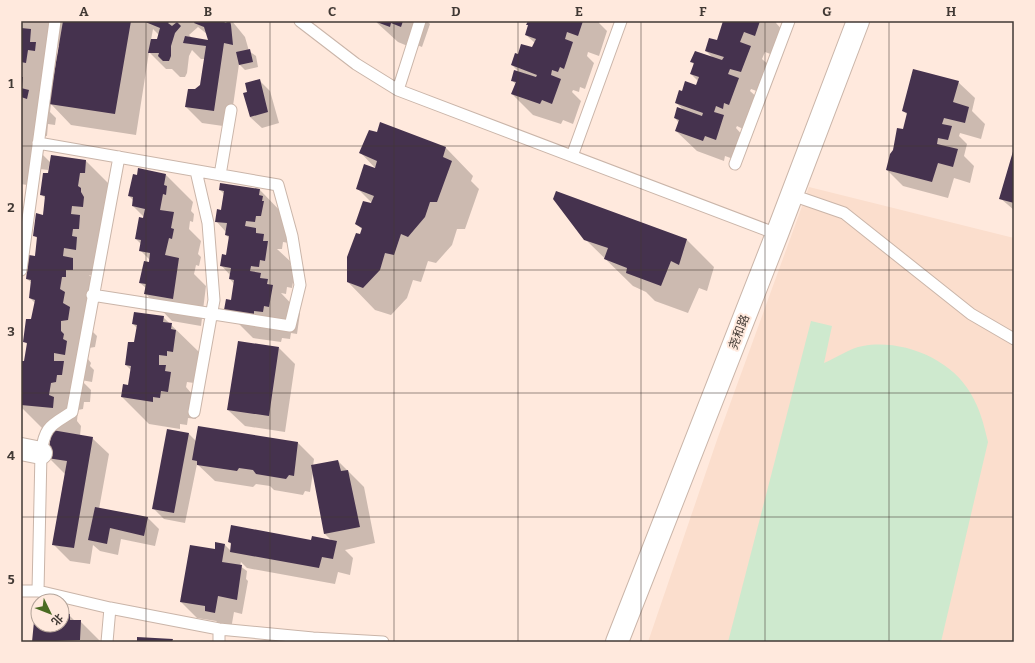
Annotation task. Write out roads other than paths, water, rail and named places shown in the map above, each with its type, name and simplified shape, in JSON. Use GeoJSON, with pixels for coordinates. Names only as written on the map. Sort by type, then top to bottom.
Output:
{"type":"FeatureCollection","features":[{"type":"Feature","properties":{"kind":"main road","name":"尧和路"},"geometry":{"type":"LineString","coordinates":[[617,642],[777,234],[858,21]]}},
{"type":"Feature","properties":{"kind":"lane"},"geometry":{"type":"LineString","coordinates":[[21,270],[26,197],[38,143],[55,21]]}},
{"type":"Feature","properties":{"kind":"lane"},"geometry":{"type":"LineString","coordinates":[[300,21],[356,64],[398,90],[777,234]]}},
{"type":"Feature","properties":{"kind":"lane"},"geometry":{"type":"LineString","coordinates":[[398,90],[420,21]]}},
{"type":"Feature","properties":{"kind":"lane"},"geometry":{"type":"LineString","coordinates":[[572,156],[621,21]]}},
{"type":"Feature","properties":{"kind":"lane"},"geometry":{"type":"LineString","coordinates":[[735,164],[789,21]]}},
{"type":"Feature","properties":{"kind":"lane"},"geometry":{"type":"LineString","coordinates":[[220,175],[231,110]]}},
{"type":"Feature","properties":{"kind":"lane"},"geometry":{"type":"LineString","coordinates":[[38,143],[278,185],[292,236],[300,285],[290,326],[92,295]]}},
{"type":"Feature","properties":{"kind":"lane"},"geometry":{"type":"LineString","coordinates":[[38,591],[31,451],[44,438],[49,426],[72,412],[92,295],[119,157]]}},
{"type":"Feature","properties":{"kind":"lane"},"geometry":{"type":"LineString","coordinates":[[194,412],[214,300],[208,223],[196,171]]}},
{"type":"Feature","properties":{"kind":"lane"},"geometry":{"type":"LineString","coordinates":[[792,195],[844,213],[971,314],[1014,339]]}},
{"type":"Feature","properties":{"kind":"lane"},"geometry":{"type":"LineString","coordinates":[[21,591],[38,591],[110,608],[219,629],[313,640],[383,642]]}},
{"type":"Feature","properties":{"kind":"lane"},"geometry":{"type":"LineString","coordinates":[[107,642],[110,608]]}},
{"type":"Feature","properties":{"kind":"lane"},"geometry":{"type":"LineString","coordinates":[[218,642],[219,629]]}}]}
